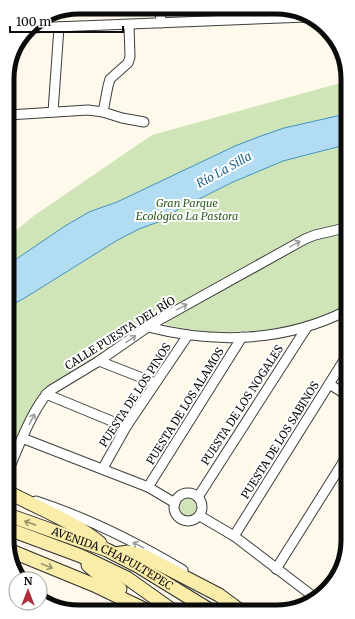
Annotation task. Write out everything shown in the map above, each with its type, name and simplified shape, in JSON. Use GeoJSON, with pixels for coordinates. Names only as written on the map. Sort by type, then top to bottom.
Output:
{"type":"FeatureCollection","features":[{"type":"Feature","properties":{"kind":"main road"},"geometry":{"type":"LineString","coordinates":[[14,494],[91,536],[111,552],[128,552],[144,556],[219,595],[233,605]]}},
{"type":"Feature","properties":{"kind":"main road","name":"AVENIDA CHAPULTEPEC"},"geometry":{"type":"LineString","coordinates":[[14,517],[111,552],[138,566],[201,605]]}},
{"type":"Feature","properties":{"kind":"main road","name":"AVENIDA CHAPULTEPEC"},"geometry":{"type":"LineString","coordinates":[[14,531],[79,556],[127,578],[165,605]]}},
{"type":"Feature","properties":{"kind":"main road"},"geometry":{"type":"LineString","coordinates":[[15,553],[94,585],[136,605]]}},
{"type":"Feature","properties":{"kind":"main road"},"geometry":{"type":"LineString","coordinates":[[79,556],[103,578],[139,605]]}},
{"type":"Feature","properties":{"kind":"main road"},"geometry":{"type":"LineString","coordinates":[[79,556],[96,558],[142,577],[186,605]]}},
{"type":"Feature","properties":{"kind":"street"},"geometry":{"type":"LineString","coordinates":[[160,14],[161,23]]}},
{"type":"Feature","properties":{"kind":"street"},"geometry":{"type":"LineString","coordinates":[[40,28],[298,17]]}},
{"type":"Feature","properties":{"kind":"street"},"geometry":{"type":"LineString","coordinates":[[103,112],[110,79],[128,63],[130,57],[129,25]]}},
{"type":"Feature","properties":{"kind":"street"},"geometry":{"type":"LineString","coordinates":[[52,112],[59,27]]}},
{"type":"Feature","properties":{"kind":"street"},"geometry":{"type":"LineString","coordinates":[[14,115],[88,110],[144,122]]}},
{"type":"Feature","properties":{"kind":"street","name":"CALLE PUESTA DEL RÍO"},"geometry":{"type":"LineString","coordinates":[[14,457],[22,438],[46,394],[99,361],[148,326],[305,239],[341,229]]}},
{"type":"Feature","properties":{"kind":"street"},"geometry":{"type":"LineString","coordinates":[[148,326],[188,335],[219,338],[274,335],[307,327],[341,313]]}},
{"type":"Feature","properties":{"kind":"street","name":"PUESTA DE LOS NOGALES"},"geometry":{"type":"LineString","coordinates":[[198,497],[307,327]]}},
{"type":"Feature","properties":{"kind":"street","name":"PUESTA DE LOS PINOS"},"geometry":{"type":"LineString","coordinates":[[103,468],[126,427],[188,335]]}},
{"type":"Feature","properties":{"kind":"street","name":"PUESTA DE LOS ALAMOS"},"geometry":{"type":"LineString","coordinates":[[148,487],[242,337]]}},
{"type":"Feature","properties":{"kind":"street"},"geometry":{"type":"LineString","coordinates":[[99,361],[155,384]]}},
{"type":"Feature","properties":{"kind":"street","name":"PUESTA DE LOS SABINOS"},"geometry":{"type":"LineString","coordinates":[[234,536],[341,365]]}},
{"type":"Feature","properties":{"kind":"street"},"geometry":{"type":"LineString","coordinates":[[329,384],[341,391]]}},
{"type":"Feature","properties":{"kind":"street"},"geometry":{"type":"LineString","coordinates":[[46,394],[126,427]]}},
{"type":"Feature","properties":{"kind":"street"},"geometry":{"type":"LineString","coordinates":[[22,438],[103,468],[148,487],[175,503]]}},
{"type":"Feature","properties":{"kind":"street"},"geometry":{"type":"LineString","coordinates":[[276,569],[341,466]]}},
{"type":"Feature","properties":{"kind":"street"},"geometry":{"type":"LineString","coordinates":[[14,493],[62,509],[104,527],[192,575],[219,595]]}},
{"type":"Feature","properties":{"kind":"street"},"geometry":{"type":"LineString","coordinates":[[191,493],[198,497],[203,508],[200,516],[189,521],[181,519],[176,513],[175,503],[179,496],[182,494],[191,493]]}},
{"type":"Feature","properties":{"kind":"street"},"geometry":{"type":"LineString","coordinates":[[200,516],[234,536],[311,595]]}},
{"type":"Feature","properties":{"kind":"green space","name":"Gran Parque Ecológico La Pastora"},"geometry":{"type":"Polygon","coordinates":[[[341,83],[341,228],[312,235],[150,321],[44,394],[14,449],[14,232],[35,215],[152,135],[341,83]]]}},
{"type":"Feature","properties":{"kind":"green space"},"geometry":{"type":"Polygon","coordinates":[[[341,233],[341,308],[302,323],[268,330],[204,332],[166,325],[166,322],[314,239],[341,233]]]}},
{"type":"Feature","properties":{"kind":"green space"},"geometry":{"type":"Polygon","coordinates":[[[188,495],[196,499],[200,507],[196,515],[188,519],[180,515],[176,507],[180,499],[188,495]]]}},
{"type":"Feature","properties":{"kind":"water","name":"Río La Silla"},"geometry":{"type":"Polygon","coordinates":[[[341,116],[341,146],[283,161],[233,182],[179,209],[161,221],[139,229],[116,241],[14,304],[14,261],[65,226],[89,212],[117,202],[235,146],[284,128],[341,116]]]}}]}
